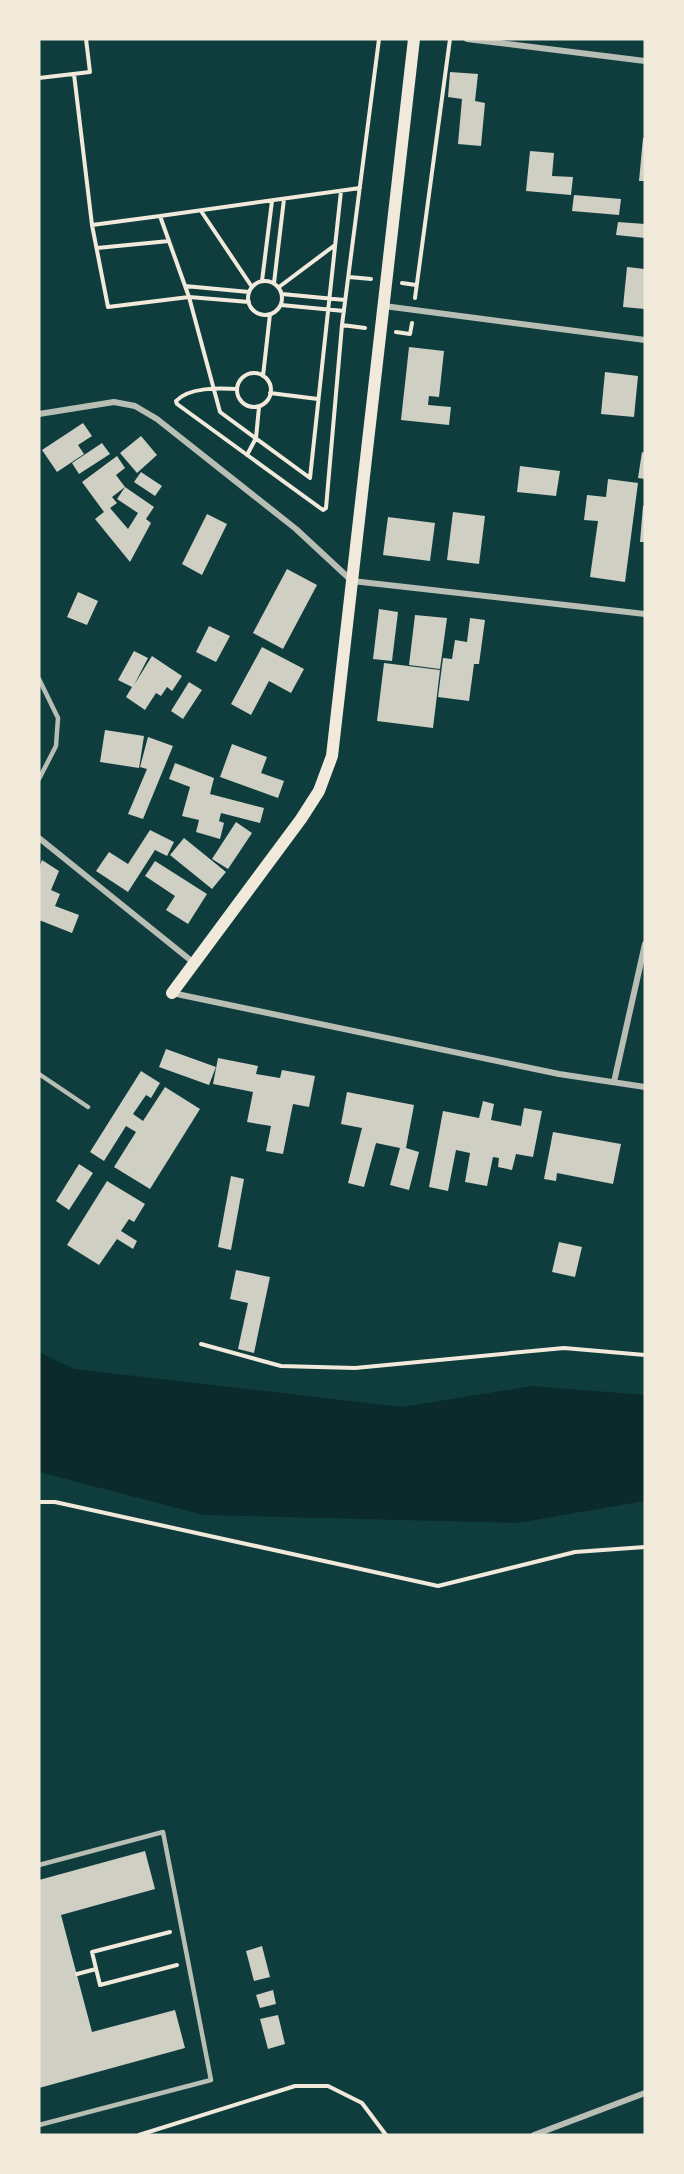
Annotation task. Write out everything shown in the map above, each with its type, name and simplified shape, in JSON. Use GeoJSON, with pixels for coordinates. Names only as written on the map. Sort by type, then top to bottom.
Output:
{"type":"FeatureCollection","features":[{"type":"Feature","properties":{"kind":"main road"},"geometry":{"type":"LineString","coordinates":[[172,993],[294,828],[319,790],[332,756],[414,39]]}},
{"type":"Feature","properties":{"kind":"street"},"geometry":{"type":"LineString","coordinates":[[467,39],[645,61]]}},
{"type":"Feature","properties":{"kind":"street"},"geometry":{"type":"LineString","coordinates":[[383,306],[645,340]]}},
{"type":"Feature","properties":{"kind":"street"},"geometry":{"type":"LineString","coordinates":[[39,414],[114,402],[135,406],[158,419],[278,514],[352,581],[645,614]]}},
{"type":"Feature","properties":{"kind":"street"},"geometry":{"type":"LineString","coordinates":[[39,838],[194,963]]}},
{"type":"Feature","properties":{"kind":"street"},"geometry":{"type":"LineString","coordinates":[[614,1082],[645,944]]}},
{"type":"Feature","properties":{"kind":"street"},"geometry":{"type":"LineString","coordinates":[[172,993],[560,1074],[645,1087]]}},
{"type":"Feature","properties":{"kind":"street"},"geometry":{"type":"LineString","coordinates":[[534,2135],[645,2092]]}},
{"type":"Feature","properties":{"kind":"lane"},"geometry":{"type":"LineString","coordinates":[[39,679],[58,718],[56,746],[39,779]]}},
{"type":"Feature","properties":{"kind":"lane"},"geometry":{"type":"LineString","coordinates":[[39,1074],[88,1107]]}},
{"type":"Feature","properties":{"kind":"lane"},"geometry":{"type":"LineString","coordinates":[[39,1865],[164,1832],[211,2080],[39,2125]]}},
{"type":"Feature","properties":{"kind":"path"},"geometry":{"type":"LineString","coordinates":[[39,78],[90,72],[86,39]]}},
{"type":"Feature","properties":{"kind":"path"},"geometry":{"type":"LineString","coordinates":[[237,389],[214,387],[180,396],[176,400],[177,404],[320,508],[323,510],[326,508],[342,325],[379,39]]}},
{"type":"Feature","properties":{"kind":"path"},"geometry":{"type":"LineString","coordinates":[[342,325],[410,334],[450,39]]}},
{"type":"Feature","properties":{"kind":"path"},"geometry":{"type":"LineString","coordinates":[[74,74],[92,225],[108,307],[189,297],[249,302]]}},
{"type":"Feature","properties":{"kind":"path"},"geometry":{"type":"LineString","coordinates":[[92,225],[360,188]]}},
{"type":"Feature","properties":{"kind":"path"},"geometry":{"type":"LineString","coordinates":[[160,216],[189,297],[220,412],[310,478],[341,191]]}},
{"type":"Feature","properties":{"kind":"path"},"geometry":{"type":"LineString","coordinates":[[274,283],[284,199]]}},
{"type":"Feature","properties":{"kind":"path"},"geometry":{"type":"LineString","coordinates":[[261,281],[272,201]]}},
{"type":"Feature","properties":{"kind":"path"},"geometry":{"type":"LineString","coordinates":[[201,210],[252,287]]}},
{"type":"Feature","properties":{"kind":"path"},"geometry":{"type":"LineString","coordinates":[[97,248],[169,241]]}},
{"type":"Feature","properties":{"kind":"path"},"geometry":{"type":"LineString","coordinates":[[279,287],[335,244]]}},
{"type":"Feature","properties":{"kind":"path"},"geometry":{"type":"LineString","coordinates":[[261,281],[274,283],[282,294],[281,305],[270,314],[258,314],[251,308],[249,292],[261,281]]}},
{"type":"Feature","properties":{"kind":"path"},"geometry":{"type":"LineString","coordinates":[[185,286],[249,292]]}},
{"type":"Feature","properties":{"kind":"path"},"geometry":{"type":"LineString","coordinates":[[282,294],[345,300]]}},
{"type":"Feature","properties":{"kind":"path"},"geometry":{"type":"LineString","coordinates":[[281,305],[344,311]]}},
{"type":"Feature","properties":{"kind":"path"},"geometry":{"type":"LineString","coordinates":[[263,376],[270,314]]}},
{"type":"Feature","properties":{"kind":"path"},"geometry":{"type":"LineString","coordinates":[[252,373],[263,376],[268,380],[270,393],[264,405],[255,408],[246,406],[239,400],[238,383],[243,376],[252,373]]}},
{"type":"Feature","properties":{"kind":"path"},"geometry":{"type":"LineString","coordinates":[[270,393],[318,399]]}},
{"type":"Feature","properties":{"kind":"path"},"geometry":{"type":"LineString","coordinates":[[247,455],[256,438],[260,406]]}},
{"type":"Feature","properties":{"kind":"path"},"geometry":{"type":"LineString","coordinates":[[201,1344],[281,1366],[355,1368],[564,1348],[645,1355]]}},
{"type":"Feature","properties":{"kind":"path"},"geometry":{"type":"LineString","coordinates":[[39,1502],[55,1502],[438,1587],[575,1552],[645,1548]]}},
{"type":"Feature","properties":{"kind":"path"},"geometry":{"type":"LineString","coordinates":[[182,1929],[92,1952],[100,1985],[188,1962]]}},
{"type":"Feature","properties":{"kind":"path"},"geometry":{"type":"LineString","coordinates":[[77,1974],[96,1969]]}},
{"type":"Feature","properties":{"kind":"path"},"geometry":{"type":"LineString","coordinates":[[139,2135],[295,2086],[328,2086],[362,2103],[386,2135]]}},
{"type":"Feature","properties":{"kind":"water"},"geometry":{"type":"Polygon","coordinates":[[[39,1352],[74,1369],[402,1407],[532,1386],[645,1395],[645,1501],[517,1523],[204,1515],[39,1472],[39,1352]]]}},
{"type":"Feature","properties":{"kind":"building"},"geometry":{"type":"Polygon","coordinates":[[[450,72],[478,74],[475,101],[485,103],[481,146],[458,144],[462,99],[448,97],[450,72]]]}},
{"type":"Feature","properties":{"kind":"building"},"geometry":{"type":"Polygon","coordinates":[[[643,138],[645,138],[645,181],[639,181],[643,138]]]}},
{"type":"Feature","properties":{"kind":"building"},"geometry":{"type":"Polygon","coordinates":[[[530,151],[554,153],[552,176],[573,177],[571,195],[526,191],[530,151]]]}},
{"type":"Feature","properties":{"kind":"building"},"geometry":{"type":"Polygon","coordinates":[[[574,195],[621,199],[619,215],[572,211],[574,195]]]}},
{"type":"Feature","properties":{"kind":"building"},"geometry":{"type":"Polygon","coordinates":[[[618,222],[645,224],[645,238],[616,235],[618,222]]]}},
{"type":"Feature","properties":{"kind":"building"},"geometry":{"type":"Polygon","coordinates":[[[627,267],[645,269],[645,309],[623,307],[627,267]]]}},
{"type":"Feature","properties":{"kind":"building"},"geometry":{"type":"Polygon","coordinates":[[[409,347],[444,351],[439,397],[429,396],[428,405],[451,407],[449,425],[401,420],[409,347]]]}},
{"type":"Feature","properties":{"kind":"building"},"geometry":{"type":"Polygon","coordinates":[[[605,372],[638,376],[634,417],[601,414],[605,372]]]}},
{"type":"Feature","properties":{"kind":"building"},"geometry":{"type":"Polygon","coordinates":[[[83,423],[92,436],[78,445],[84,454],[57,472],[42,450],[83,423]]]}},
{"type":"Feature","properties":{"kind":"building"},"geometry":{"type":"Polygon","coordinates":[[[141,436],[157,455],[137,473],[120,453],[141,436]]]}},
{"type":"Feature","properties":{"kind":"building"},"geometry":{"type":"Polygon","coordinates":[[[102,443],[110,454],[79,474],[72,463],[102,443]]]}},
{"type":"Feature","properties":{"kind":"building"},"geometry":{"type":"Polygon","coordinates":[[[642,452],[645,453],[645,479],[638,478],[642,452]]]}},
{"type":"Feature","properties":{"kind":"building"},"geometry":{"type":"Polygon","coordinates":[[[117,456],[125,468],[116,475],[125,487],[154,507],[146,519],[151,523],[130,562],[95,519],[104,512],[82,482],[117,456]],[[125,487],[112,497],[117,503],[110,508],[128,529],[138,513],[117,499],[125,487]]]}},
{"type":"Feature","properties":{"kind":"building"},"geometry":{"type":"Polygon","coordinates":[[[520,466],[560,471],[556,496],[517,492],[520,466]]]}},
{"type":"Feature","properties":{"kind":"building"},"geometry":{"type":"Polygon","coordinates":[[[141,472],[162,486],[155,496],[134,482],[141,472]]]}},
{"type":"Feature","properties":{"kind":"building"},"geometry":{"type":"Polygon","coordinates":[[[608,479],[638,483],[625,582],[590,577],[598,521],[584,520],[587,495],[606,497],[608,479]]]}},
{"type":"Feature","properties":{"kind":"building"},"geometry":{"type":"Polygon","coordinates":[[[643,506],[645,506],[645,542],[640,542],[643,506]]]}},
{"type":"Feature","properties":{"kind":"building"},"geometry":{"type":"Polygon","coordinates":[[[453,512],[485,516],[479,564],[447,560],[453,512]]]}},
{"type":"Feature","properties":{"kind":"building"},"geometry":{"type":"Polygon","coordinates":[[[207,514],[227,524],[202,575],[182,564],[207,514]]]}},
{"type":"Feature","properties":{"kind":"building"},"geometry":{"type":"Polygon","coordinates":[[[388,517],[435,523],[430,561],[383,555],[388,517]]]}},
{"type":"Feature","properties":{"kind":"building"},"geometry":{"type":"Polygon","coordinates":[[[287,569],[317,585],[283,649],[253,633],[287,569]]]}},
{"type":"Feature","properties":{"kind":"building"},"geometry":{"type":"Polygon","coordinates":[[[78,592],[98,601],[87,625],[67,617],[78,592]]]}},
{"type":"Feature","properties":{"kind":"building"},"geometry":{"type":"Polygon","coordinates":[[[379,609],[398,612],[392,661],[373,659],[379,609]]]}},
{"type":"Feature","properties":{"kind":"building"},"geometry":{"type":"Polygon","coordinates":[[[415,615],[447,618],[440,669],[409,665],[415,615]]]}},
{"type":"Feature","properties":{"kind":"building"},"geometry":{"type":"Polygon","coordinates":[[[470,618],[485,620],[479,664],[474,664],[469,701],[438,697],[443,658],[452,659],[455,640],[467,642],[470,618]]]}},
{"type":"Feature","properties":{"kind":"building"},"geometry":{"type":"Polygon","coordinates":[[[209,626],[230,636],[216,662],[196,652],[209,626]]]}},
{"type":"Feature","properties":{"kind":"building"},"geometry":{"type":"Polygon","coordinates":[[[262,647],[304,669],[291,693],[269,681],[251,715],[231,704],[262,647]]]}},
{"type":"Feature","properties":{"kind":"building"},"geometry":{"type":"Polygon","coordinates":[[[134,651],[148,658],[134,685],[152,656],[182,676],[172,691],[167,687],[161,696],[156,693],[145,710],[126,697],[132,687],[118,680],[134,651]]]}},
{"type":"Feature","properties":{"kind":"building"},"geometry":{"type":"Polygon","coordinates":[[[384,663],[440,670],[433,728],[377,721],[384,663]]]}},
{"type":"Feature","properties":{"kind":"building"},"geometry":{"type":"Polygon","coordinates":[[[189,682],[202,690],[183,719],[171,711],[189,682]]]}},
{"type":"Feature","properties":{"kind":"building"},"geometry":{"type":"Polygon","coordinates":[[[105,730],[144,736],[139,768],[100,762],[105,730]]]}},
{"type":"Feature","properties":{"kind":"building"},"geometry":{"type":"Polygon","coordinates":[[[148,737],[173,746],[143,819],[128,814],[147,769],[140,767],[148,737]]]}},
{"type":"Feature","properties":{"kind":"building"},"geometry":{"type":"Polygon","coordinates":[[[232,744],[267,757],[261,773],[284,781],[278,798],[220,777],[232,744]]]}},
{"type":"Feature","properties":{"kind":"building"},"geometry":{"type":"Polygon","coordinates":[[[175,763],[214,778],[210,794],[264,808],[260,823],[221,813],[219,821],[224,823],[220,839],[196,832],[199,820],[182,816],[190,787],[169,779],[175,763]]]}},
{"type":"Feature","properties":{"kind":"building"},"geometry":{"type":"Polygon","coordinates":[[[236,822],[252,833],[228,869],[212,859],[236,822]]]}},
{"type":"Feature","properties":{"kind":"building"},"geometry":{"type":"Polygon","coordinates":[[[150,830],[174,842],[167,856],[155,850],[128,892],[96,871],[109,852],[128,864],[150,830]]]}},
{"type":"Feature","properties":{"kind":"building"},"geometry":{"type":"Polygon","coordinates":[[[184,838],[226,872],[212,889],[170,855],[184,838]]]}},
{"type":"Feature","properties":{"kind":"building"},"geometry":{"type":"Polygon","coordinates":[[[42,860],[59,871],[51,890],[60,894],[55,906],[79,915],[72,933],[39,920],[39,868],[42,860]]]}},
{"type":"Feature","properties":{"kind":"building"},"geometry":{"type":"Polygon","coordinates":[[[155,861],[207,894],[188,924],[166,910],[175,896],[145,876],[155,861]]]}},
{"type":"Feature","properties":{"kind":"building"},"geometry":{"type":"Polygon","coordinates":[[[166,1049],[216,1067],[209,1085],[159,1067],[166,1049]]]}},
{"type":"Feature","properties":{"kind":"building"},"geometry":{"type":"Polygon","coordinates":[[[218,1058],[258,1066],[256,1074],[280,1078],[282,1070],[315,1076],[309,1107],[293,1104],[283,1154],[266,1151],[271,1126],[247,1122],[253,1092],[213,1084],[218,1058]]]}},
{"type":"Feature","properties":{"kind":"building"},"geometry":{"type":"Polygon","coordinates":[[[141,1071],[160,1083],[151,1098],[146,1095],[133,1114],[143,1121],[165,1087],[200,1109],[150,1189],[114,1167],[136,1132],[126,1126],[104,1161],[90,1152],[141,1071]]]}},
{"type":"Feature","properties":{"kind":"building"},"geometry":{"type":"Polygon","coordinates":[[[347,1092],[414,1105],[406,1148],[419,1152],[409,1190],[390,1185],[400,1148],[376,1143],[364,1187],[348,1183],[362,1128],[341,1124],[347,1092]]]}},
{"type":"Feature","properties":{"kind":"building"},"geometry":{"type":"Polygon","coordinates":[[[483,1101],[494,1104],[491,1120],[521,1126],[524,1108],[542,1111],[533,1157],[516,1154],[512,1170],[498,1167],[499,1158],[493,1157],[487,1186],[465,1182],[470,1153],[456,1150],[448,1191],[429,1187],[443,1111],[479,1118],[483,1101]]]}},
{"type":"Feature","properties":{"kind":"building"},"geometry":{"type":"Polygon","coordinates":[[[553,1132],[621,1144],[613,1184],[557,1173],[556,1181],[544,1179],[553,1132]]]}},
{"type":"Feature","properties":{"kind":"building"},"geometry":{"type":"Polygon","coordinates":[[[79,1164],[93,1173],[69,1210],[56,1201],[79,1164]]]}},
{"type":"Feature","properties":{"kind":"building"},"geometry":{"type":"Polygon","coordinates":[[[231,1176],[244,1179],[231,1250],[218,1247],[231,1176]]]}},
{"type":"Feature","properties":{"kind":"building"},"geometry":{"type":"Polygon","coordinates":[[[107,1181],[145,1204],[134,1222],[129,1219],[121,1231],[137,1241],[133,1249],[117,1239],[99,1265],[67,1245],[107,1181]]]}},
{"type":"Feature","properties":{"kind":"building"},"geometry":{"type":"Polygon","coordinates":[[[559,1242],[582,1247],[575,1277],[552,1272],[559,1242]]]}},
{"type":"Feature","properties":{"kind":"building"},"geometry":{"type":"Polygon","coordinates":[[[236,1270],[270,1277],[254,1353],[238,1349],[248,1303],[230,1299],[236,1270]]]}},
{"type":"Feature","properties":{"kind":"building"},"geometry":{"type":"Polygon","coordinates":[[[145,1851],[155,1889],[61,1915],[92,2032],[175,2010],[185,2048],[39,2088],[39,1880],[145,1851]]]}},
{"type":"Feature","properties":{"kind":"building"},"geometry":{"type":"Polygon","coordinates":[[[262,1946],[270,1977],[254,1981],[246,1951],[262,1946]]]}},
{"type":"Feature","properties":{"kind":"building"},"geometry":{"type":"Polygon","coordinates":[[[273,1990],[276,2004],[260,2008],[256,1995],[273,1990]]]}},
{"type":"Feature","properties":{"kind":"building"},"geometry":{"type":"Polygon","coordinates":[[[278,2015],[285,2044],[268,2049],[260,2019],[278,2015]]]}}]}
